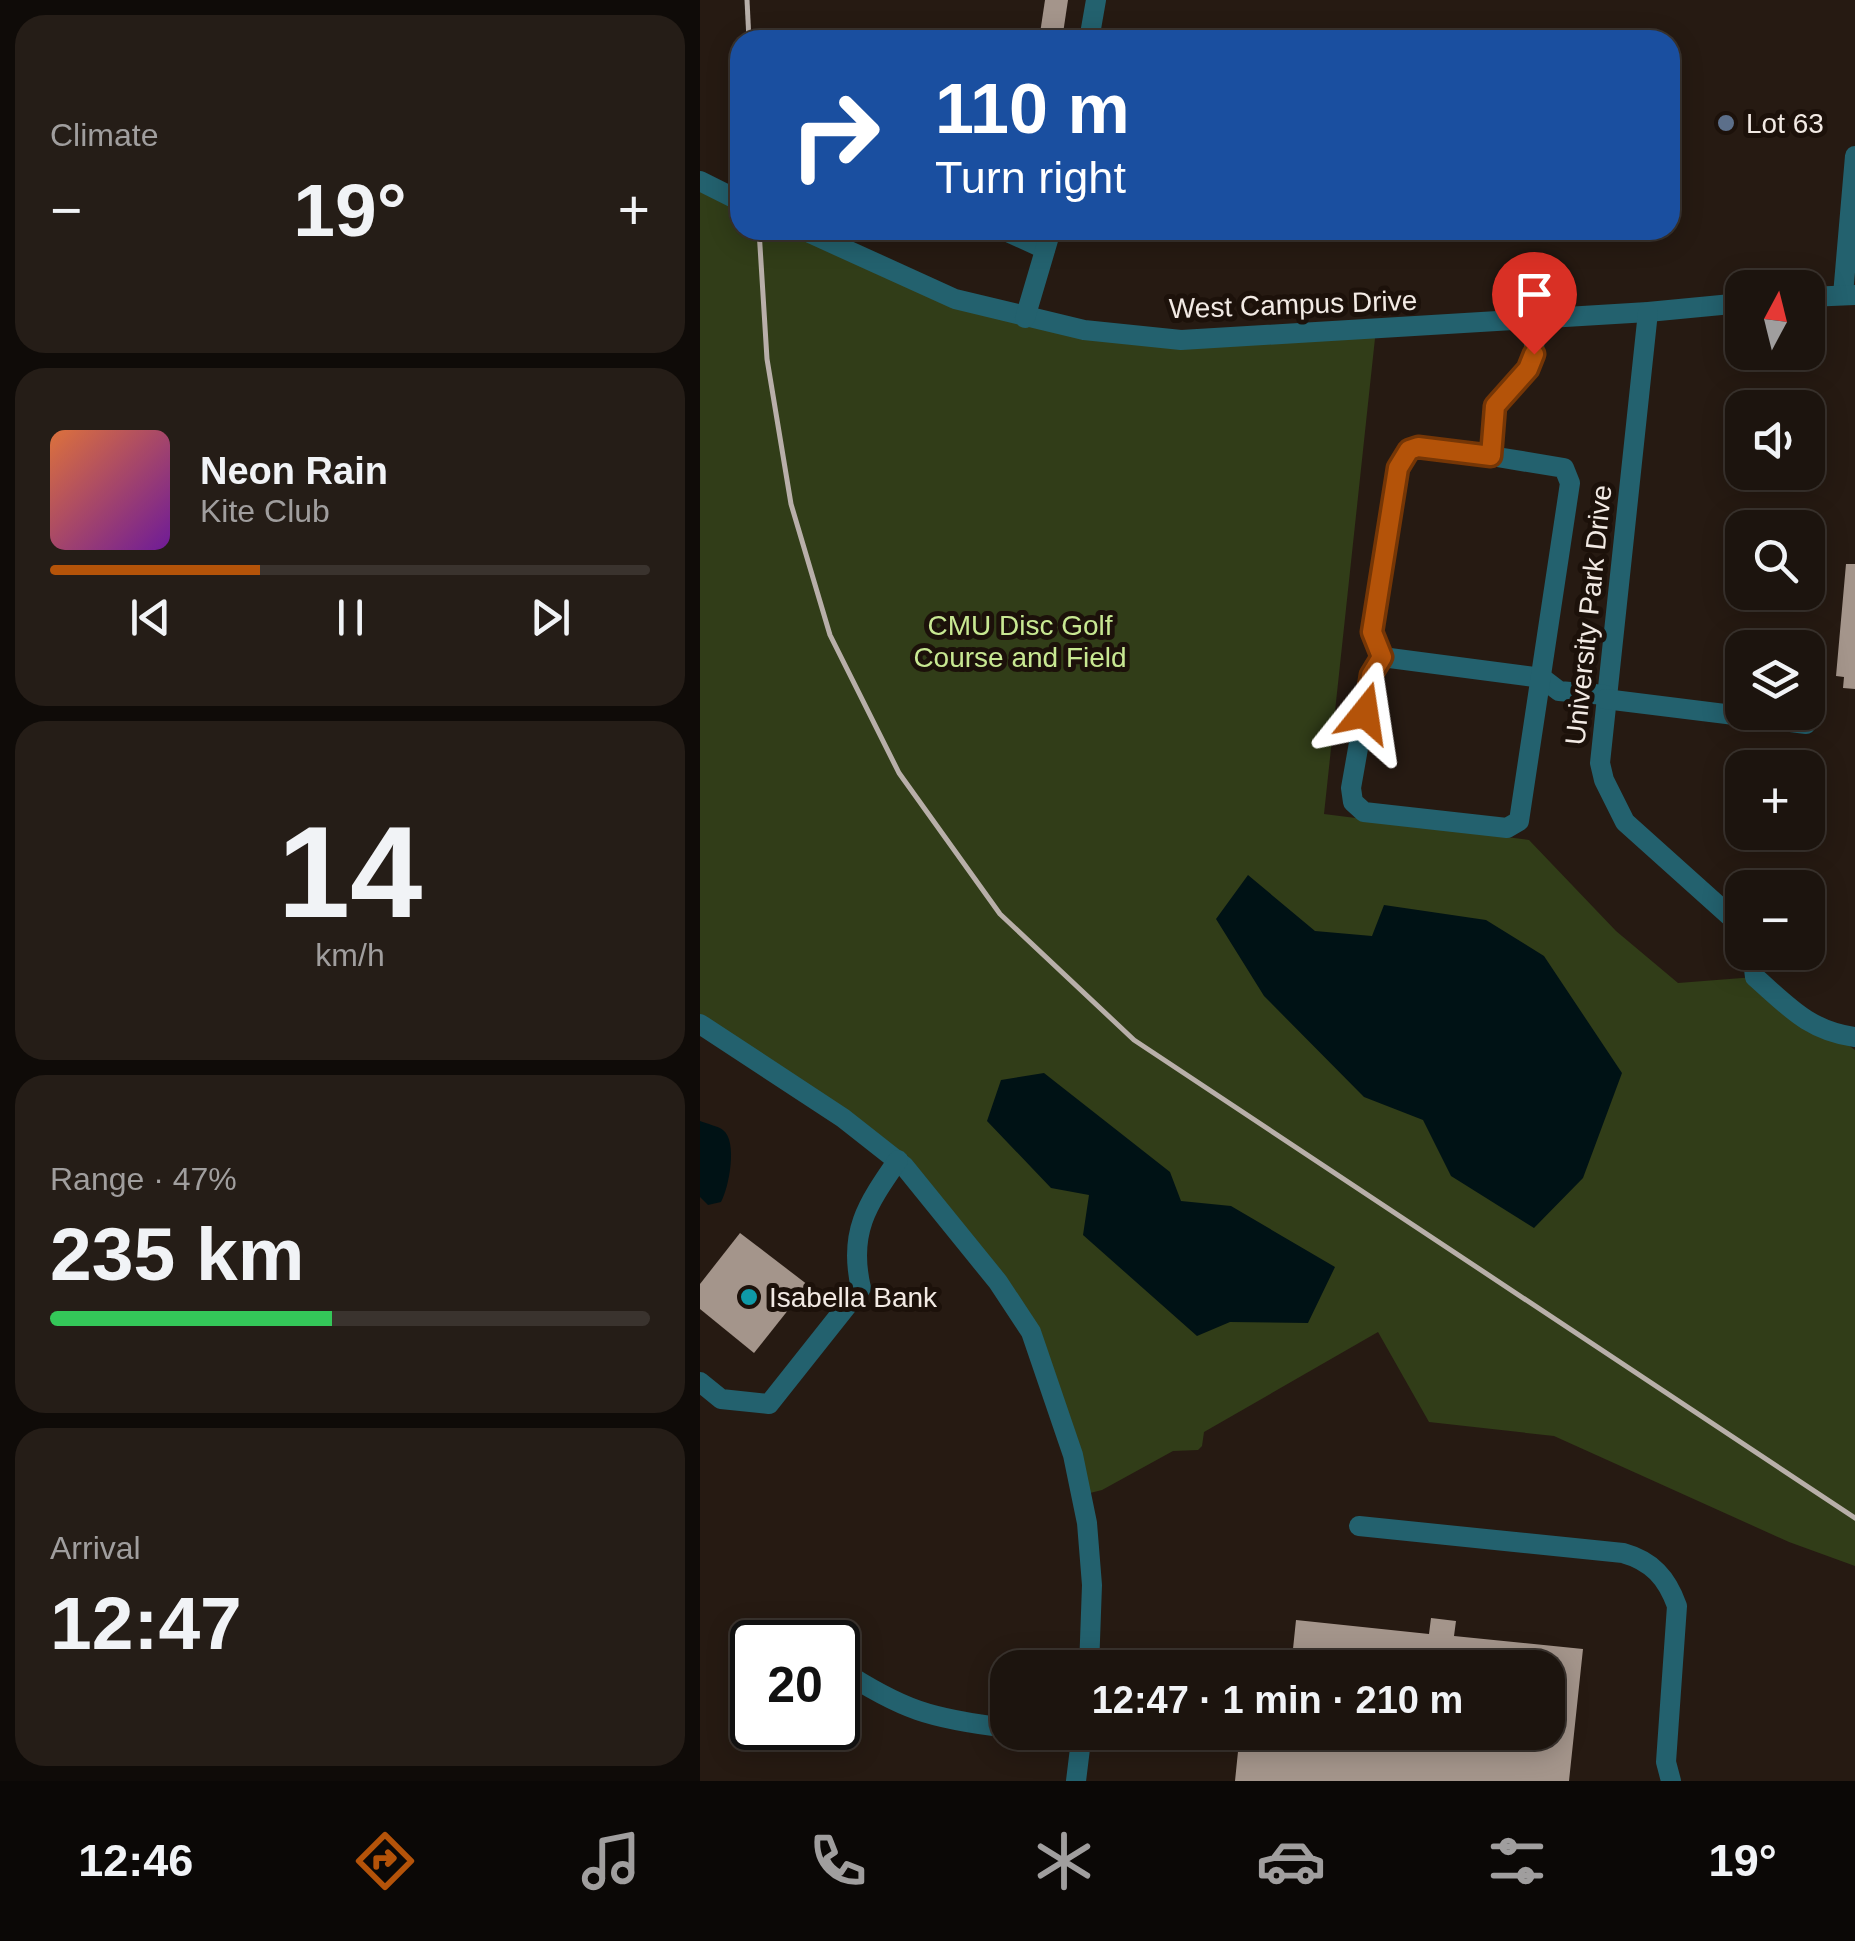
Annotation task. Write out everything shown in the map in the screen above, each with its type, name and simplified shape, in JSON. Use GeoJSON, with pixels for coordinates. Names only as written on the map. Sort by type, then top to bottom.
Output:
{"type":"FeatureCollection","features":[{"type":"Feature","properties":{"kind":"street"},"geometry":{"type":"LineString","coordinates":[[1092,30],[1096,0]]}},
{"type":"Feature","properties":{"kind":"street"},"geometry":{"type":"LineString","coordinates":[[1849,295],[1855,156]]}},
{"type":"Feature","properties":{"kind":"street"},"geometry":{"type":"LineString","coordinates":[[700,181],[730,195]]}},
{"type":"Feature","properties":{"kind":"street","name":"West Campus Drive"},"geometry":{"type":"LineString","coordinates":[[825,240],[956,299],[1084,330],[1181,340],[1725,305]]}},
{"type":"Feature","properties":{"kind":"street"},"geometry":{"type":"LineString","coordinates":[[1024,318],[1048,240]]}},
{"type":"Feature","properties":{"kind":"street","name":"University Park Drive"},"geometry":{"type":"LineString","coordinates":[[1648,312],[1600,763],[1615,808],[1625,822],[1725,912]]}},
{"type":"Feature","properties":{"kind":"street"},"geometry":{"type":"LineString","coordinates":[[1491,456],[1495,406],[1528,369],[1534,354],[1535,319]]}},
{"type":"Feature","properties":{"kind":"street"},"geometry":{"type":"LineString","coordinates":[[1418,447],[1564,468],[1570,484],[1519,821],[1507,828],[1364,812],[1353,802],[1371,675],[1382,657],[1372,632],[1398,468],[1409,450],[1418,447]]}},
{"type":"Feature","properties":{"kind":"street"},"geometry":{"type":"LineString","coordinates":[[1382,657],[1542,678],[1559,691],[1725,713]]}},
{"type":"Feature","properties":{"kind":"street"},"geometry":{"type":"LineString","coordinates":[[1753,970],[1754,977],[1810,1025],[1832,1034],[1855,1037]]}},
{"type":"Feature","properties":{"kind":"street"},"geometry":{"type":"LineString","coordinates":[[700,1024],[843,1118],[898,1160],[998,1282],[1032,1332],[1073,1455],[1087,1523],[1092,1585],[1090,1650]]}},
{"type":"Feature","properties":{"kind":"street"},"geometry":{"type":"LineString","coordinates":[[700,1382],[722,1399],[769,1404],[861,1288],[857,1232],[863,1214],[898,1160]]}},
{"type":"Feature","properties":{"kind":"street"},"geometry":{"type":"LineString","coordinates":[[1358,1526],[1622,1553],[1639,1557],[1654,1567],[1672,1590],[1677,1606],[1666,1762],[1670,1781]]}},
{"type":"Feature","properties":{"kind":"street"},"geometry":{"type":"LineString","coordinates":[[860,1682],[919,1713],[990,1725]]}},
{"type":"Feature","properties":{"kind":"street"},"geometry":{"type":"LineString","coordinates":[[1076,1781],[1079,1750]]}},
{"type":"Feature","properties":{"kind":"green space","name":"CMU Disc Golf Course and Field"},"geometry":{"type":"Polygon","coordinates":[[[700,183],[730,196],[730,240],[828,240],[1025,318],[1166,338],[1376,329],[1324,814],[1529,840],[1616,931],[1678,983],[1755,977],[1855,1050],[1855,1566],[1789,1542],[1554,1436],[1429,1422],[1378,1332],[1204,1432],[1198,1450],[1173,1451],[1102,1490],[1082,1495],[1031,1332],[904,1166],[700,1024],[700,183]]]}},
{"type":"Feature","properties":{"kind":"shaded area"},"geometry":{"type":"Polygon","coordinates":[[[1248,875],[1315,931],[1372,936],[1384,905],[1486,920],[1544,956],[1622,1073],[1583,1178],[1534,1228],[1451,1176],[1423,1120],[1364,1097],[1264,996],[1216,919],[1248,875]]]}},
{"type":"Feature","properties":{"kind":"shaded area"},"geometry":{"type":"Polygon","coordinates":[[[1044,1073],[1170,1172],[1181,1201],[1231,1206],[1335,1267],[1308,1323],[1230,1322],[1197,1336],[1083,1235],[1089,1195],[1051,1188],[987,1121],[1001,1080],[1044,1073]]]}},
{"type":"Feature","properties":{"kind":"shaded area"},"geometry":{"type":"Polygon","coordinates":[[[700,1121],[723,1130],[730,1144],[731,1165],[724,1195],[721,1202],[708,1205],[700,1197],[700,1121]]]}},
{"type":"Feature","properties":{"kind":"building"},"geometry":{"type":"Polygon","coordinates":[[[1045,0],[1068,0],[1064,30],[1040,30],[1045,0]]]}},
{"type":"Feature","properties":{"kind":"building"},"geometry":{"type":"Polygon","coordinates":[[[1846,564],[1855,564],[1855,689],[1843,688],[1844,677],[1836,676],[1846,564]]]}},
{"type":"Feature","properties":{"kind":"building","name":"Isabella Bank"},"geometry":{"type":"Polygon","coordinates":[[[740,1233],[808,1285],[754,1353],[700,1309],[700,1284],[740,1233]]]}},
{"type":"Feature","properties":{"kind":"building"},"geometry":{"type":"Polygon","coordinates":[[[1431,1618],[1456,1621],[1454,1636],[1583,1649],[1569,1781],[1235,1781],[1238,1750],[1565,1750],[1565,1650],[1293,1650],[1296,1620],[1429,1634],[1431,1618]]]}},
{"type":"Feature","properties":{"kind":"railway"},"geometry":{"type":"LineString","coordinates":[[747,0],[748,30]]}},
{"type":"Feature","properties":{"kind":"railway"},"geometry":{"type":"LineString","coordinates":[[760,240],[767,359],[791,504],[830,635],[899,773],[1000,914],[1134,1040],[1855,1518]]}},
{"type":"Feature","properties":{"kind":"place","name":"Lot 63"},"geometry":{"type":"Point","coordinates":[1726,123]}},
{"type":"Feature","properties":{"kind":"place","name":"Isabella Bank"},"geometry":{"type":"Point","coordinates":[749,1297]}},
{"type":"Feature","properties":{"kind":"route"},"geometry":{"type":"LineString","coordinates":[[1365,713],[1371,675],[1382,657],[1372,632],[1398,468],[1409,450],[1418,447],[1491,456],[1495,406],[1528,369],[1534,354]]}}]}
